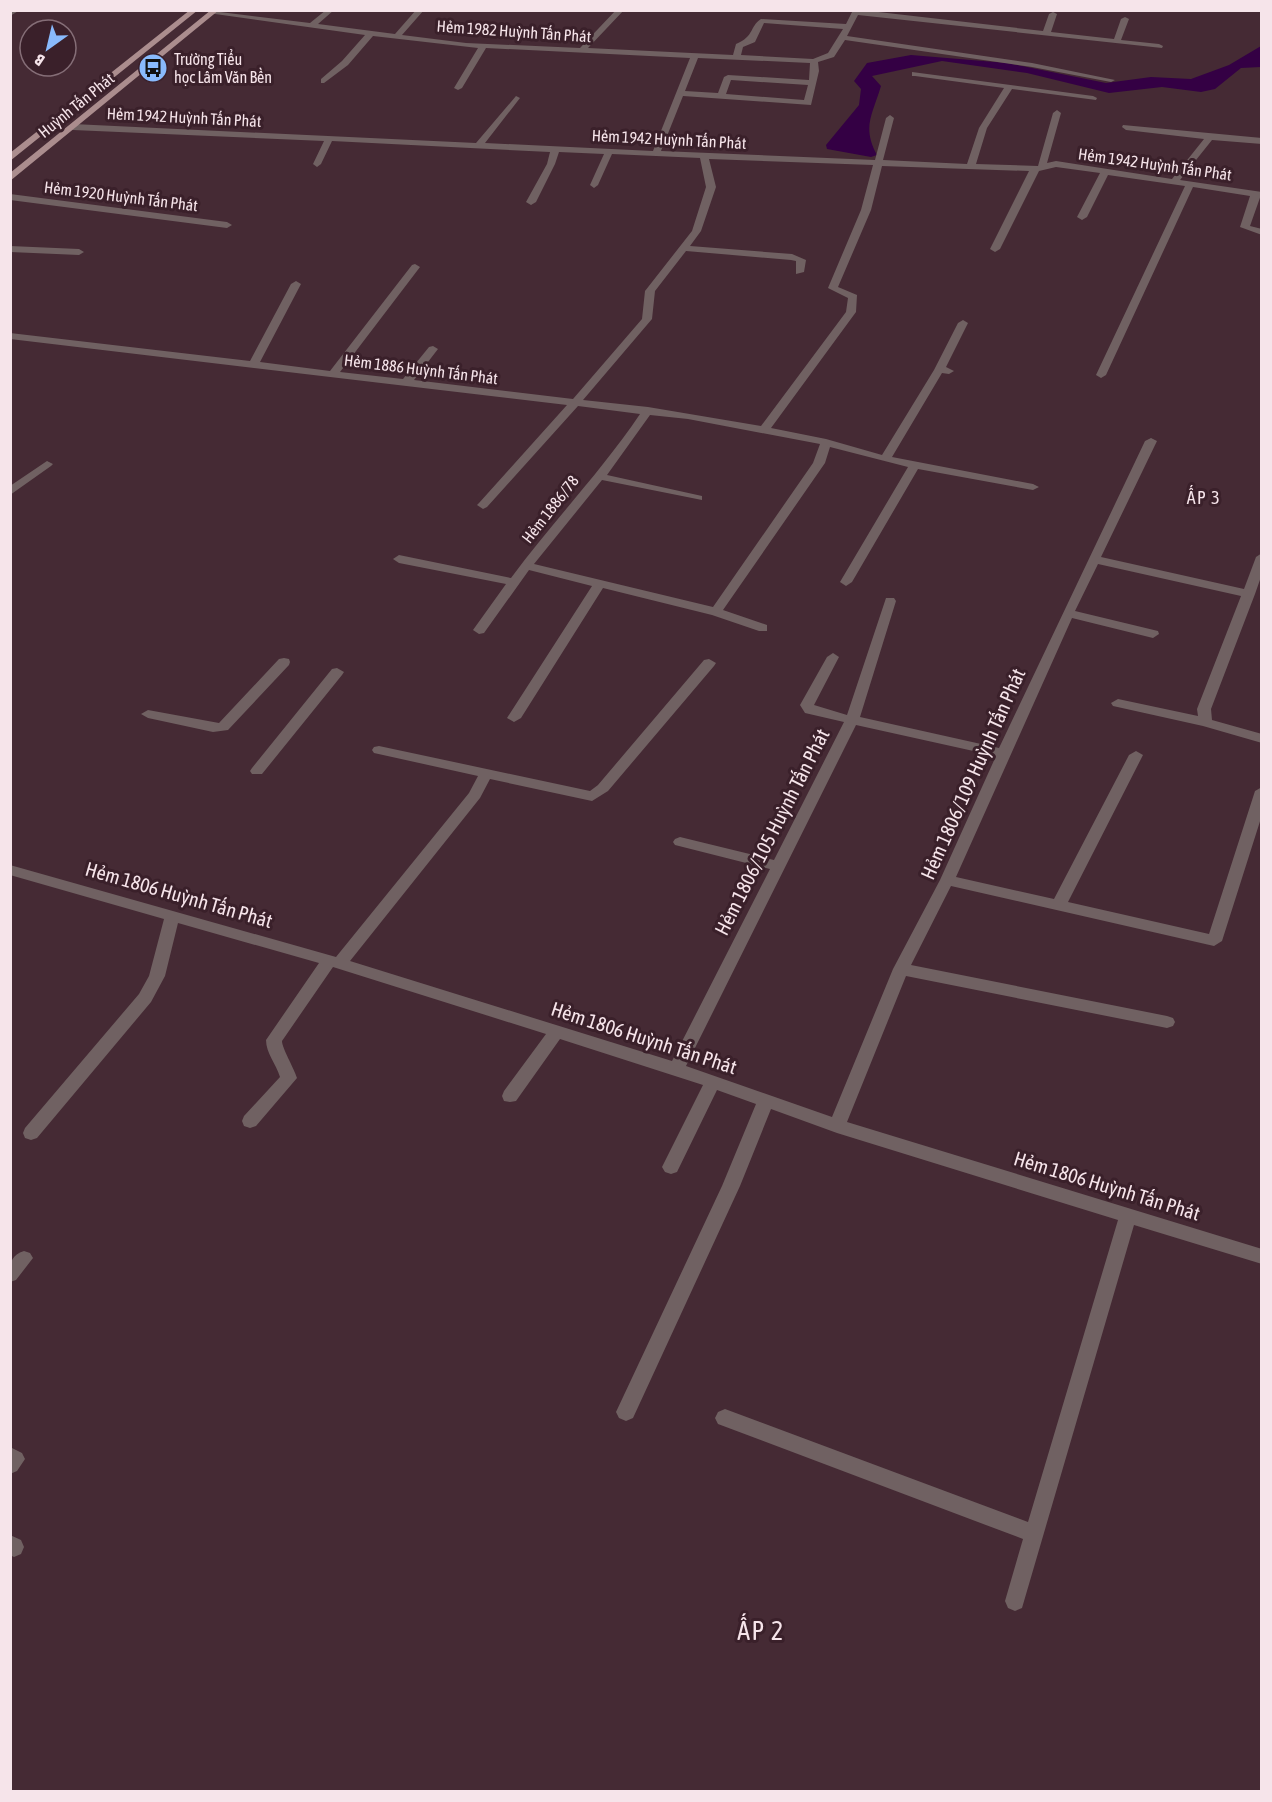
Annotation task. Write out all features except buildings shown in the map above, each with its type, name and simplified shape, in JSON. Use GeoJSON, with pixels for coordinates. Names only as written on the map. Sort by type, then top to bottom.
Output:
{"type":"FeatureCollection","features":[{"type":"Feature","properties":{"kind":"main road","name":"Huỳnh Tấn Phát"},"geometry":{"type":"LineString","coordinates":[[10,158],[195,11]]}},
{"type":"Feature","properties":{"kind":"main road","name":"Huỳnh Tấn Phát"},"geometry":{"type":"LineString","coordinates":[[10,178],[214,12]]}},
{"type":"Feature","properties":{"kind":"street"},"geometry":{"type":"LineString","coordinates":[[10,15],[17,10]]}},
{"type":"Feature","properties":{"kind":"street"},"geometry":{"type":"LineString","coordinates":[[312,26],[331,10]]}},
{"type":"Feature","properties":{"kind":"street"},"geometry":{"type":"LineString","coordinates":[[396,37],[420,10]]}},
{"type":"Feature","properties":{"kind":"street"},"geometry":{"type":"LineString","coordinates":[[581,51],[621,10]]}},
{"type":"Feature","properties":{"kind":"street","name":"Hẻm 1982 Huỳnh Tấn Phát"},"geometry":{"type":"LineString","coordinates":[[214,12],[396,37],[483,46],[814,61]]}},
{"type":"Feature","properties":{"kind":"street"},"geometry":{"type":"LineString","coordinates":[[682,93],[808,102],[814,61],[831,56],[844,38],[856,12],[1160,46]]}},
{"type":"Feature","properties":{"kind":"street"},"geometry":{"type":"LineString","coordinates":[[1046,33],[1053,15]]}},
{"type":"Feature","properties":{"kind":"street"},"geometry":{"type":"LineString","coordinates":[[1117,41],[1125,19]]}},
{"type":"Feature","properties":{"kind":"street"},"geometry":{"type":"LineString","coordinates":[[736,58],[739,46],[752,40],[761,21],[849,27]]}},
{"type":"Feature","properties":{"kind":"street"},"geometry":{"type":"LineString","coordinates":[[324,81],[371,33]]}},
{"type":"Feature","properties":{"kind":"street"},"geometry":{"type":"LineString","coordinates":[[844,38],[1032,65],[1111,80]]}},
{"type":"Feature","properties":{"kind":"street"},"geometry":{"type":"LineString","coordinates":[[458,88],[483,46]]}},
{"type":"Feature","properties":{"kind":"street"},"geometry":{"type":"LineString","coordinates":[[656,154],[695,56]]}},
{"type":"Feature","properties":{"kind":"street"},"geometry":{"type":"LineString","coordinates":[[915,74],[1093,98]]}},
{"type":"Feature","properties":{"kind":"street"},"geometry":{"type":"LineString","coordinates":[[721,96],[728,77],[812,83]]}},
{"type":"Feature","properties":{"kind":"street"},"geometry":{"type":"LineString","coordinates":[[971,166],[983,128],[1010,87]]}},
{"type":"Feature","properties":{"kind":"street"},"geometry":{"type":"LineString","coordinates":[[478,146],[516,98]]}},
{"type":"Feature","properties":{"kind":"street"},"geometry":{"type":"LineString","coordinates":[[995,249],[1038,168],[1057,113]]}},
{"type":"Feature","properties":{"kind":"street"},"geometry":{"type":"LineString","coordinates":[[764,430],[851,312],[855,298],[833,288],[866,210],[890,118]]}},
{"type":"Feature","properties":{"kind":"street","name":"Hẻm 1942 Huỳnh Tấn Phát"},"geometry":{"type":"LineString","coordinates":[[73,127],[878,163],[1038,168],[1056,164],[1258,194]]}},
{"type":"Feature","properties":{"kind":"street"},"geometry":{"type":"LineString","coordinates":[[1126,127],[1262,141]]}},
{"type":"Feature","properties":{"kind":"street"},"geometry":{"type":"LineString","coordinates":[[1174,182],[1209,136]]}},
{"type":"Feature","properties":{"kind":"street"},"geometry":{"type":"LineString","coordinates":[[317,164],[329,139]]}},
{"type":"Feature","properties":{"kind":"street"},"geometry":{"type":"LineString","coordinates":[[531,202],[551,164],[555,149]]}},
{"type":"Feature","properties":{"kind":"street"},"geometry":{"type":"LineString","coordinates":[[594,185],[609,152]]}},
{"type":"Feature","properties":{"kind":"street"},"geometry":{"type":"LineString","coordinates":[[483,505],[621,352],[646,319],[650,291],[696,231],[711,187],[704,156]]}},
{"type":"Feature","properties":{"kind":"street"},"geometry":{"type":"LineString","coordinates":[[1082,217],[1105,172]]}},
{"type":"Feature","properties":{"kind":"street"},"geometry":{"type":"LineString","coordinates":[[1101,375],[1190,184]]}},
{"type":"Feature","properties":{"kind":"street"},"geometry":{"type":"LineString","coordinates":[[1258,194],[1245,227],[1262,232]]}},
{"type":"Feature","properties":{"kind":"street","name":"Hẻm 1920 Huỳnh Tấn Phát"},"geometry":{"type":"LineString","coordinates":[[10,197],[227,225]]}},
{"type":"Feature","properties":{"kind":"street"},"geometry":{"type":"LineString","coordinates":[[683,248],[792,257],[801,260],[800,272]]}},
{"type":"Feature","properties":{"kind":"street"},"geometry":{"type":"LineString","coordinates":[[10,249],[79,252]]}},
{"type":"Feature","properties":{"kind":"street"},"geometry":{"type":"LineString","coordinates":[[333,374],[415,267]]}},
{"type":"Feature","properties":{"kind":"street"},"geometry":{"type":"LineString","coordinates":[[253,366],[296,284]]}},
{"type":"Feature","properties":{"kind":"street"},"geometry":{"type":"LineString","coordinates":[[885,459],[944,371],[963,324]]}},
{"type":"Feature","properties":{"kind":"street","name":"Hẻm 1886 Huỳnh Tấn Phát"},"geometry":{"type":"LineString","coordinates":[[10,336],[253,366],[648,410],[826,442],[885,459],[1033,487]]}},
{"type":"Feature","properties":{"kind":"street"},"geometry":{"type":"LineString","coordinates":[[406,383],[433,349]]}},
{"type":"Feature","properties":{"kind":"street","name":"Hẻm 1886/78"},"geometry":{"type":"LineString","coordinates":[[479,630],[526,566],[597,476],[624,446],[648,410]]}},
{"type":"Feature","properties":{"kind":"street","name":"Hẻm 1806/109 Huỳnh Tấn Phát"},"geometry":{"type":"LineString","coordinates":[[837,1126],[901,969],[947,880],[1002,753],[1151,441]]}},
{"type":"Feature","properties":{"kind":"street"},"geometry":{"type":"LineString","coordinates":[[716,612],[819,463],[826,442]]}},
{"type":"Feature","properties":{"kind":"street"},"geometry":{"type":"LineString","coordinates":[[10,492],[47,464]]}},
{"type":"Feature","properties":{"kind":"street"},"geometry":{"type":"LineString","coordinates":[[846,582],[915,464]]}},
{"type":"Feature","properties":{"kind":"street"},"geometry":{"type":"LineString","coordinates":[[597,476],[698,498]]}},
{"type":"Feature","properties":{"kind":"street"},"geometry":{"type":"LineString","coordinates":[[1204,715],[1262,557]]}},
{"type":"Feature","properties":{"kind":"street"},"geometry":{"type":"LineString","coordinates":[[399,559],[514,582]]}},
{"type":"Feature","properties":{"kind":"street"},"geometry":{"type":"LineString","coordinates":[[1094,559],[1249,594]]}},
{"type":"Feature","properties":{"kind":"street"},"geometry":{"type":"LineString","coordinates":[[526,566],[716,612],[763,628]]}},
{"type":"Feature","properties":{"kind":"street"},"geometry":{"type":"LineString","coordinates":[[514,718],[600,583]]}},
{"type":"Feature","properties":{"kind":"street"},"geometry":{"type":"LineString","coordinates":[[834,657],[807,705],[810,710],[852,720],[890,601]]}},
{"type":"Feature","properties":{"kind":"street"},"geometry":{"type":"LineString","coordinates":[[1068,613],[1153,634]]}},
{"type":"Feature","properties":{"kind":"street"},"geometry":{"type":"LineString","coordinates":[[148,714],[213,728],[223,727],[284,662]]}},
{"type":"Feature","properties":{"kind":"street"},"geometry":{"type":"LineString","coordinates":[[379,750],[485,776],[584,796],[597,794],[709,663]]}},
{"type":"Feature","properties":{"kind":"street"},"geometry":{"type":"LineString","coordinates":[[257,771],[338,672]]}},
{"type":"Feature","properties":{"kind":"street"},"geometry":{"type":"LineString","coordinates":[[1118,703],[1204,715],[1262,739]]}},
{"type":"Feature","properties":{"kind":"street","name":"Hẻm 1806/105 Huỳnh Tấn Phát"},"geometry":{"type":"LineString","coordinates":[[676,1069],[852,720],[1002,753]]}},
{"type":"Feature","properties":{"kind":"street"},"geometry":{"type":"LineString","coordinates":[[1059,905],[1136,755]]}},
{"type":"Feature","properties":{"kind":"street"},"geometry":{"type":"LineString","coordinates":[[250,1121],[287,1083],[288,1073],[283,1060],[274,1048],[274,1040],[334,962],[467,804],[485,776]]}},
{"type":"Feature","properties":{"kind":"street"},"geometry":{"type":"LineString","coordinates":[[947,880],[1214,941],[1262,791]]}},
{"type":"Feature","properties":{"kind":"street"},"geometry":{"type":"LineString","coordinates":[[680,842],[778,866]]}},
{"type":"Feature","properties":{"kind":"street","name":"Hẻm 1806 Huỳnh Tấn Phát"},"geometry":{"type":"LineString","coordinates":[[10,870],[334,962],[676,1069],[837,1126],[1262,1257]]}},
{"type":"Feature","properties":{"kind":"street"},"geometry":{"type":"LineString","coordinates":[[31,1133],[145,998],[157,976],[172,915]]}},
{"type":"Feature","properties":{"kind":"street"},"geometry":{"type":"LineString","coordinates":[[901,969],[1167,1022]]}},
{"type":"Feature","properties":{"kind":"street"},"geometry":{"type":"LineString","coordinates":[[510,1096],[556,1032]]}},
{"type":"Feature","properties":{"kind":"street"},"geometry":{"type":"LineString","coordinates":[[671,1167],[713,1082]]}},
{"type":"Feature","properties":{"kind":"street"},"geometry":{"type":"LineString","coordinates":[[626,1412],[731,1186],[766,1101]]}},
{"type":"Feature","properties":{"kind":"street"},"geometry":{"type":"LineString","coordinates":[[1015,1601],[1128,1215]]}},
{"type":"Feature","properties":{"kind":"street"},"geometry":{"type":"LineString","coordinates":[[10,1275],[24,1258]]}},
{"type":"Feature","properties":{"kind":"street"},"geometry":{"type":"LineString","coordinates":[[725,1418],[1035,1534]]}},
{"type":"Feature","properties":{"kind":"street"},"geometry":{"type":"LineString","coordinates":[[10,1456],[15,1459],[10,1465]]}},
{"type":"Feature","properties":{"kind":"shaded area"},"geometry":{"type":"Polygon","coordinates":[[[1261,46],[1261,67],[1241,68],[1215,89],[1201,92],[1162,87],[1109,93],[1027,73],[942,61],[872,76],[881,86],[869,129],[872,145],[877,155],[871,157],[827,149],[826,145],[859,105],[861,89],[854,81],[867,63],[911,55],[1007,63],[1106,83],[1151,77],[1191,79],[1229,65],[1261,46]]]}},
{"type":"Feature","properties":{"kind":"place","name":"Trường Tiểu học Lâm Văn Bền"},"geometry":{"type":"Point","coordinates":[153,68]}},
{"type":"Feature","properties":{"kind":"district","name":"ẤP 3"},"geometry":{"type":"Point","coordinates":[1204,498]}},
{"type":"Feature","properties":{"kind":"district","name":"ẤP 2"},"geometry":{"type":"Point","coordinates":[761,1631]}}]}
